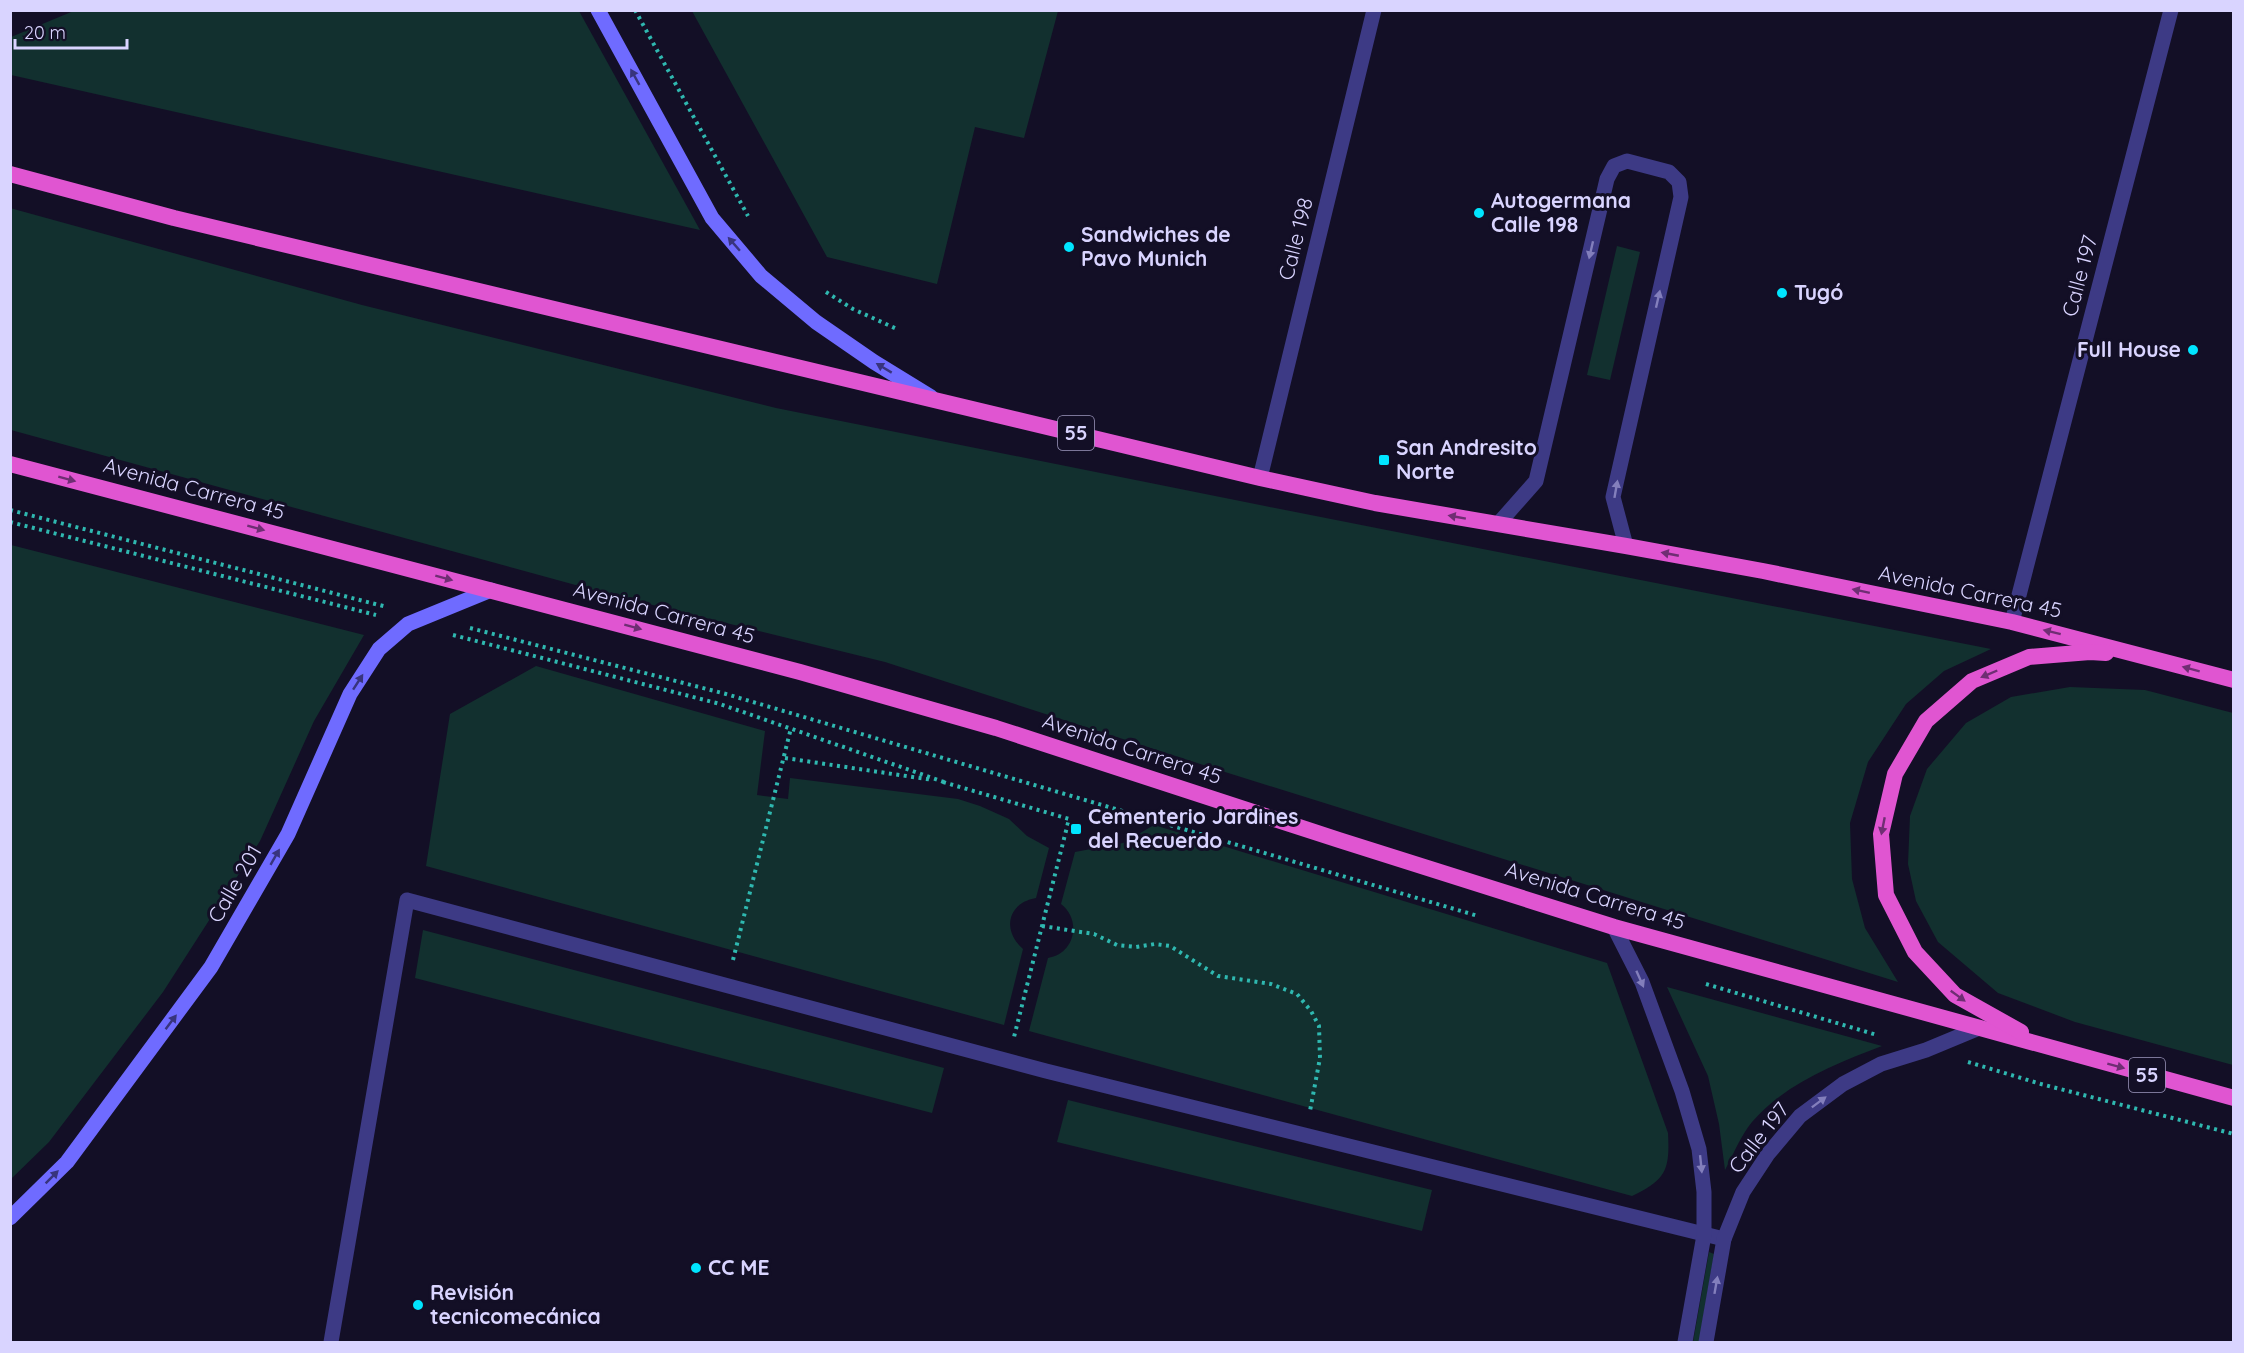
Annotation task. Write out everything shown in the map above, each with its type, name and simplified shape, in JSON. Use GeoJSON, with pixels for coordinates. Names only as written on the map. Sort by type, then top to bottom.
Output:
{"type":"FeatureCollection","features":[{"type":"Feature","properties":{"kind":"highway","name":"Avenida Carrera 45"},"geometry":{"type":"LineString","coordinates":[[10,174],[174,218],[934,398],[1260,478],[1375,503],[1626,546],[2012,622],[2234,680]]}},
{"type":"Feature","properties":{"kind":"highway","name":"Avenida Carrera 45"},"geometry":{"type":"LineString","coordinates":[[10,464],[789,669],[996,728],[1614,927],[2234,1098]]}},
{"type":"Feature","properties":{"kind":"highway"},"geometry":{"type":"LineString","coordinates":[[2060,1051],[2004,1024],[1955,995],[1915,952],[1886,895],[1881,834],[1883,824],[1895,774],[1926,721],[1972,681],[2029,657],[2090,652],[2149,656]]}},
{"type":"Feature","properties":{"kind":"main road"},"geometry":{"type":"LineString","coordinates":[[598,10],[712,219],[762,276],[816,322],[874,362],[934,398]]}},
{"type":"Feature","properties":{"kind":"main road","name":"Calle 201"},"geometry":{"type":"LineString","coordinates":[[10,1218],[67,1162],[211,967],[288,834],[350,694],[379,649],[408,624],[491,590]]}},
{"type":"Feature","properties":{"kind":"street","name":"Calle 198"},"geometry":{"type":"LineString","coordinates":[[1260,478],[1374,10]]}},
{"type":"Feature","properties":{"kind":"street","name":"Calle 197"},"geometry":{"type":"LineString","coordinates":[[2012,622],[2171,10]]}},
{"type":"Feature","properties":{"kind":"street"},"geometry":{"type":"LineString","coordinates":[[1498,524],[1536,481],[1607,179],[1614,166],[1627,161],[1669,172],[1679,182],[1681,196],[1613,497],[1626,546]]}},
{"type":"Feature","properties":{"kind":"street"},"geometry":{"type":"LineString","coordinates":[[331,1342],[407,900],[1046,1071],[1724,1239]]}},
{"type":"Feature","properties":{"kind":"street","name":"Calle 197"},"geometry":{"type":"LineString","coordinates":[[1614,927],[1642,982],[1682,1091],[1699,1149],[1704,1191],[1704,1235],[1685,1342]]}},
{"type":"Feature","properties":{"kind":"street","name":"Calle 197"},"geometry":{"type":"LineString","coordinates":[[1706,1342],[1724,1239],[1743,1192],[1768,1154],[1800,1116],[1843,1084],[1881,1064],[1926,1050],[1979,1028]]}},
{"type":"Feature","properties":{"kind":"path"},"geometry":{"type":"LineString","coordinates":[[635,10],[753,222]]}},
{"type":"Feature","properties":{"kind":"path"},"geometry":{"type":"LineString","coordinates":[[820,288],[853,309],[899,330]]}},
{"type":"Feature","properties":{"kind":"path"},"geometry":{"type":"LineString","coordinates":[[10,510],[726,694],[1481,917]]}},
{"type":"Feature","properties":{"kind":"path"},"geometry":{"type":"LineString","coordinates":[[10,522],[720,704],[944,782],[1069,819],[1016,1028]]}},
{"type":"Feature","properties":{"kind":"path"},"geometry":{"type":"LineString","coordinates":[[732,963],[791,728]]}},
{"type":"Feature","properties":{"kind":"path"},"geometry":{"type":"LineString","coordinates":[[785,758],[944,782]]}},
{"type":"Feature","properties":{"kind":"path"},"geometry":{"type":"LineString","coordinates":[[1042,926],[1094,934],[1117,945],[1170,946],[1218,976],[1271,984],[1297,994],[1319,1026],[1320,1058],[1309,1118]]}},
{"type":"Feature","properties":{"kind":"path"},"geometry":{"type":"LineString","coordinates":[[1700,982],[1880,1036]]}},
{"type":"Feature","properties":{"kind":"path"},"geometry":{"type":"LineString","coordinates":[[1013,1038],[1025,1041]]}},
{"type":"Feature","properties":{"kind":"path"},"geometry":{"type":"LineString","coordinates":[[1926,1050],[2042,1084],[2234,1134]]}},
{"type":"Feature","properties":{"kind":"green space"},"geometry":{"type":"Polygon","coordinates":[[[76,10],[579,11],[700,230],[11,75],[11,37],[76,10]]]}},
{"type":"Feature","properties":{"kind":"green space"},"geometry":{"type":"Polygon","coordinates":[[[692,11],[1058,11],[1024,138],[975,127],[937,284],[827,257],[692,11]]]}},
{"type":"Feature","properties":{"kind":"green space"},"geometry":{"type":"Polygon","coordinates":[[[10,208],[362,305],[776,408],[1991,649],[1944,671],[1906,704],[1868,762],[1850,823],[1852,879],[1865,928],[1898,982],[1225,772],[885,662],[612,595],[11,430],[10,208]]]}},
{"type":"Feature","properties":{"kind":"green space"},"geometry":{"type":"Polygon","coordinates":[[[1617,246],[1640,252],[1610,380],[1587,375],[1617,246]]]}},
{"type":"Feature","properties":{"kind":"green space"},"geometry":{"type":"Polygon","coordinates":[[[11,545],[364,635],[314,721],[260,841],[163,992],[49,1142],[11,1179],[11,545]]]}},
{"type":"Feature","properties":{"kind":"green space"},"geometry":{"type":"Polygon","coordinates":[[[536,666],[765,731],[757,795],[788,799],[790,778],[958,799],[1009,819],[1027,836],[1049,848],[1036,898],[1019,906],[1011,919],[1012,934],[1023,949],[1004,1025],[426,866],[450,714],[536,666]]]}},
{"type":"Feature","properties":{"kind":"green space"},"geometry":{"type":"Polygon","coordinates":[[[2070,687],[2145,690],[2233,713],[2233,1065],[2075,1022],[1998,993],[1938,942],[1916,901],[1908,864],[1910,816],[1927,769],[1966,723],[2011,697],[2070,687]]]}},
{"type":"Feature","properties":{"kind":"green space"},"geometry":{"type":"Polygon","coordinates":[[[1154,825],[1607,963],[1668,1133],[1668,1156],[1664,1172],[1652,1185],[1632,1196],[1029,1031],[1048,958],[1064,950],[1072,936],[1072,919],[1061,904],[1075,852],[1123,843],[1154,825]]]}},
{"type":"Feature","properties":{"kind":"green space"},"geometry":{"type":"Polygon","coordinates":[[[423,930],[944,1068],[932,1113],[415,978],[423,930]]]}},
{"type":"Feature","properties":{"kind":"green space"},"geometry":{"type":"Polygon","coordinates":[[[1667,987],[1882,1046],[1812,1076],[1780,1096],[1765,1108],[1748,1127],[1725,1170],[1719,1124],[1708,1076],[1667,987]]]}},
{"type":"Feature","properties":{"kind":"green space"},"geometry":{"type":"Polygon","coordinates":[[[1068,1100],[1432,1190],[1422,1231],[1057,1142],[1068,1100]]]}},
{"type":"Feature","properties":{"kind":"green space"},"geometry":{"type":"Polygon","coordinates":[[[1709,1252],[1714,1254],[1699,1342],[1693,1342],[1709,1252]]]}},
{"type":"Feature","properties":{"kind":"place","name":"Autogermana Calle 198"},"geometry":{"type":"Point","coordinates":[1479,213]}},
{"type":"Feature","properties":{"kind":"place","name":"Sandwiches de Pavo Munich"},"geometry":{"type":"Point","coordinates":[1069,247]}},
{"type":"Feature","properties":{"kind":"place","name":"Tugó"},"geometry":{"type":"Point","coordinates":[1782,293]}},
{"type":"Feature","properties":{"kind":"place","name":"Full House"},"geometry":{"type":"Point","coordinates":[2193,350]}},
{"type":"Feature","properties":{"kind":"place","name":"San Andresito Norte"},"geometry":{"type":"Point","coordinates":[1384,460]}},
{"type":"Feature","properties":{"kind":"place","name":"Cementerio Jardines del Recuerdo"},"geometry":{"type":"Point","coordinates":[1076,829]}},
{"type":"Feature","properties":{"kind":"place","name":"CC ME"},"geometry":{"type":"Point","coordinates":[696,1268]}},
{"type":"Feature","properties":{"kind":"place","name":"Revisión tecnicomecánica"},"geometry":{"type":"Point","coordinates":[418,1305]}}]}
